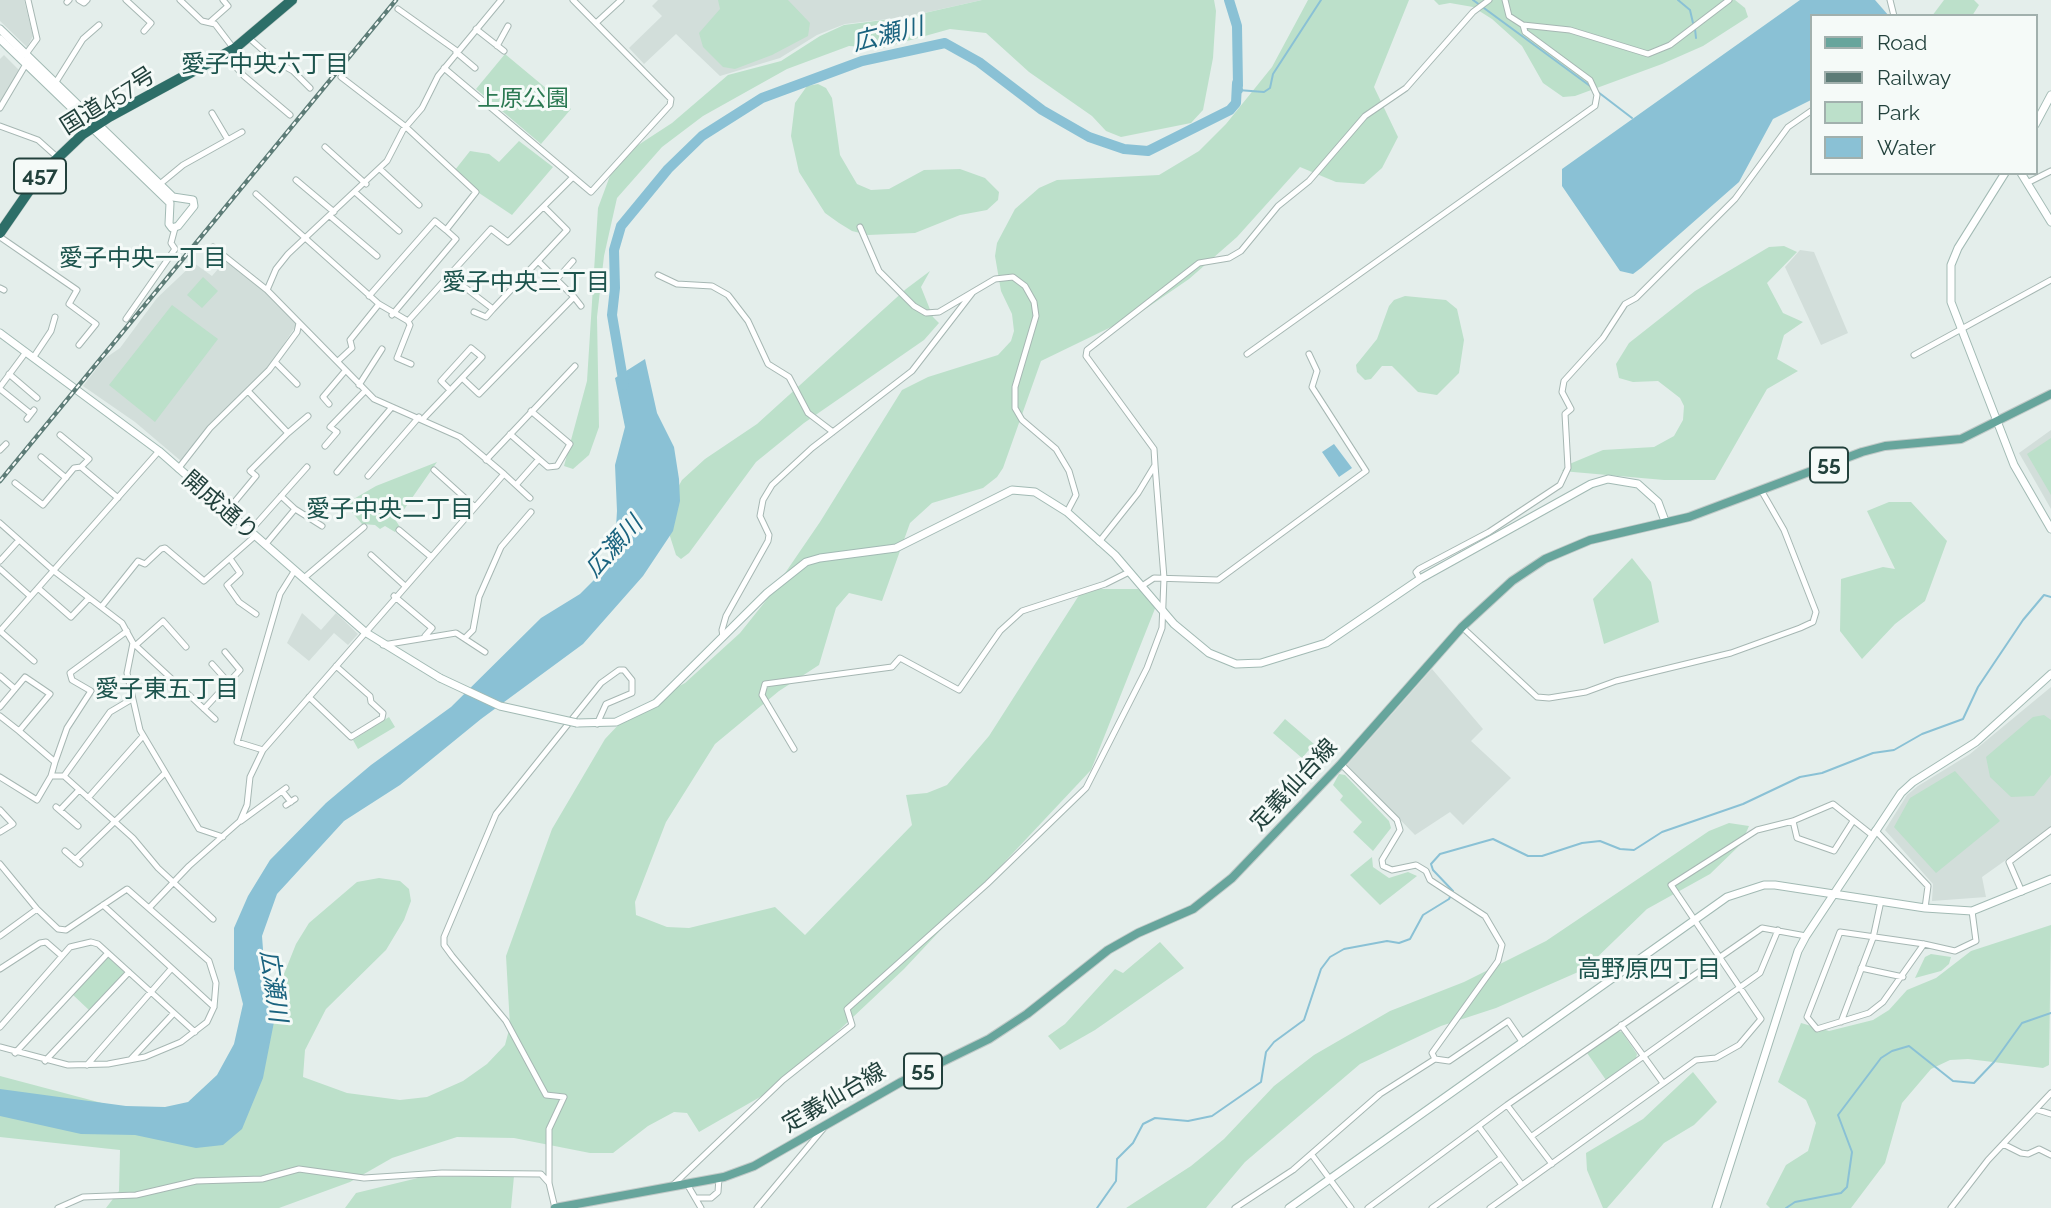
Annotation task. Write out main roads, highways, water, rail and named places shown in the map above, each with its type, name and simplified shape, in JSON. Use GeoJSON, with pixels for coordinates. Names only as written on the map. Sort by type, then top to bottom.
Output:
{"type":"FeatureCollection","features":[{"type":"Feature","properties":{"kind":"highway","name":"国道457号"},"geometry":{"type":"LineString","coordinates":[[0,235],[24,197],[57,157],[94,126],[229,52],[292,0]]}},
{"type":"Feature","properties":{"kind":"main road","name":"定義仙台線"},"geometry":{"type":"LineString","coordinates":[[555,1208],[719,1178],[769,1159],[829,1121],[989,1039],[1037,1006],[1108,950],[1214,896],[1341,764],[1462,627],[1512,580],[1545,559],[1590,540],[1689,517],[1862,452],[1885,446],[1961,439],[2051,394]]}},
{"type":"Feature","properties":{"kind":"water"},"geometry":{"type":"Polygon","coordinates":[[[1800,0],[1875,0],[1887,14],[1810,14],[1810,100],[1773,119],[1739,182],[1633,274],[1620,271],[1562,186],[1562,169],[1800,0]]]}},
{"type":"Feature","properties":{"kind":"water"},"geometry":{"type":"Polygon","coordinates":[[[645,359],[657,413],[674,447],[680,501],[673,531],[643,576],[583,644],[481,719],[400,785],[344,821],[277,894],[262,936],[267,1003],[274,1022],[263,1078],[242,1129],[223,1145],[196,1148],[135,1135],[81,1134],[0,1116],[0,1089],[126,1106],[165,1107],[188,1102],[217,1075],[234,1044],[243,1004],[234,969],[234,928],[248,896],[270,860],[326,803],[371,765],[451,707],[541,618],[580,594],[614,560],[617,511],[615,465],[625,427],[615,378],[645,359]]]}},
{"type":"Feature","properties":{"kind":"water"},"geometry":{"type":"Polygon","coordinates":[[[1334,444],[1352,468],[1339,477],[1322,452],[1334,444]]]}},
{"type":"Feature","properties":{"kind":"waterway","name":"広瀬川"},"geometry":{"type":"LineString","coordinates":[[1229,0],[1237,26],[1238,86]]}},
{"type":"Feature","properties":{"kind":"waterway"},"geometry":{"type":"LineString","coordinates":[[1238,90],[1264,92],[1270,88],[1273,74],[1321,0]]}},
{"type":"Feature","properties":{"kind":"waterway"},"geometry":{"type":"LineString","coordinates":[[1473,0],[1590,86]]}},
{"type":"Feature","properties":{"kind":"waterway"},"geometry":{"type":"LineString","coordinates":[[1678,0],[1690,10],[1693,23]]}},
{"type":"Feature","properties":{"kind":"waterway"},"geometry":{"type":"LineString","coordinates":[[1695,29],[1696,38]]}},
{"type":"Feature","properties":{"kind":"waterway","name":"広瀬川"},"geometry":{"type":"LineString","coordinates":[[624,385],[612,315],[615,288],[614,250],[621,226],[668,169],[702,136],[762,98],[862,61],[945,43],[979,62],[1042,110],[1089,137],[1124,149],[1148,151],[1230,110],[1236,103],[1237,83],[1238,90]]}},
{"type":"Feature","properties":{"kind":"waterway"},"geometry":{"type":"LineString","coordinates":[[1598,92],[1632,118]]}},
{"type":"Feature","properties":{"kind":"waterway"},"geometry":{"type":"LineString","coordinates":[[1097,1208],[1116,1181],[1117,1159],[1133,1143],[1143,1124],[1155,1118],[1188,1121],[1212,1116],[1261,1082],[1266,1052],[1274,1042],[1304,1020],[1321,969],[1330,957],[1344,949],[1387,941],[1399,943],[1410,939],[1423,915],[1449,899],[1453,891],[1433,870],[1431,864],[1440,854],[1493,839],[1528,856],[1542,856],[1582,843],[1600,841],[1620,849],[1634,850],[1662,832],[1743,804],[1800,777],[1822,773],[1873,753],[1894,750],[1922,734],[1963,719],[1978,687],[2023,620],[2044,595],[2051,597]]}},
{"type":"Feature","properties":{"kind":"waterway"},"geometry":{"type":"LineString","coordinates":[[1786,1208],[1795,1202],[1841,1193],[1847,1187],[1852,1152],[1838,1115],[1881,1058],[1892,1051],[1909,1046],[1953,1081],[1974,1083],[1994,1062],[2022,1023],[2051,1013]]}},
{"type":"Feature","properties":{"kind":"railway"},"geometry":{"type":"LineString","coordinates":[[0,481],[396,0]]}},
{"type":"Feature","properties":{"kind":"district","name":"愛子中央六丁目"},"geometry":{"type":"Point","coordinates":[265,65]}},
{"type":"Feature","properties":{"kind":"district","name":"愛子中央一丁目"},"geometry":{"type":"Point","coordinates":[143,259]}},
{"type":"Feature","properties":{"kind":"district","name":"愛子中央三丁目"},"geometry":{"type":"Point","coordinates":[526,283]}},
{"type":"Feature","properties":{"kind":"district","name":"愛子中央二丁目"},"geometry":{"type":"Point","coordinates":[390,510]}},
{"type":"Feature","properties":{"kind":"district","name":"愛子東五丁目"},"geometry":{"type":"Point","coordinates":[167,690]}},
{"type":"Feature","properties":{"kind":"district","name":"高野原四丁目"},"geometry":{"type":"Point","coordinates":[1649,970]}},
{"type":"Feature","properties":{"kind":"park label","name":"上原公園"},"geometry":{"type":"Point","coordinates":[523,99]}}]}
